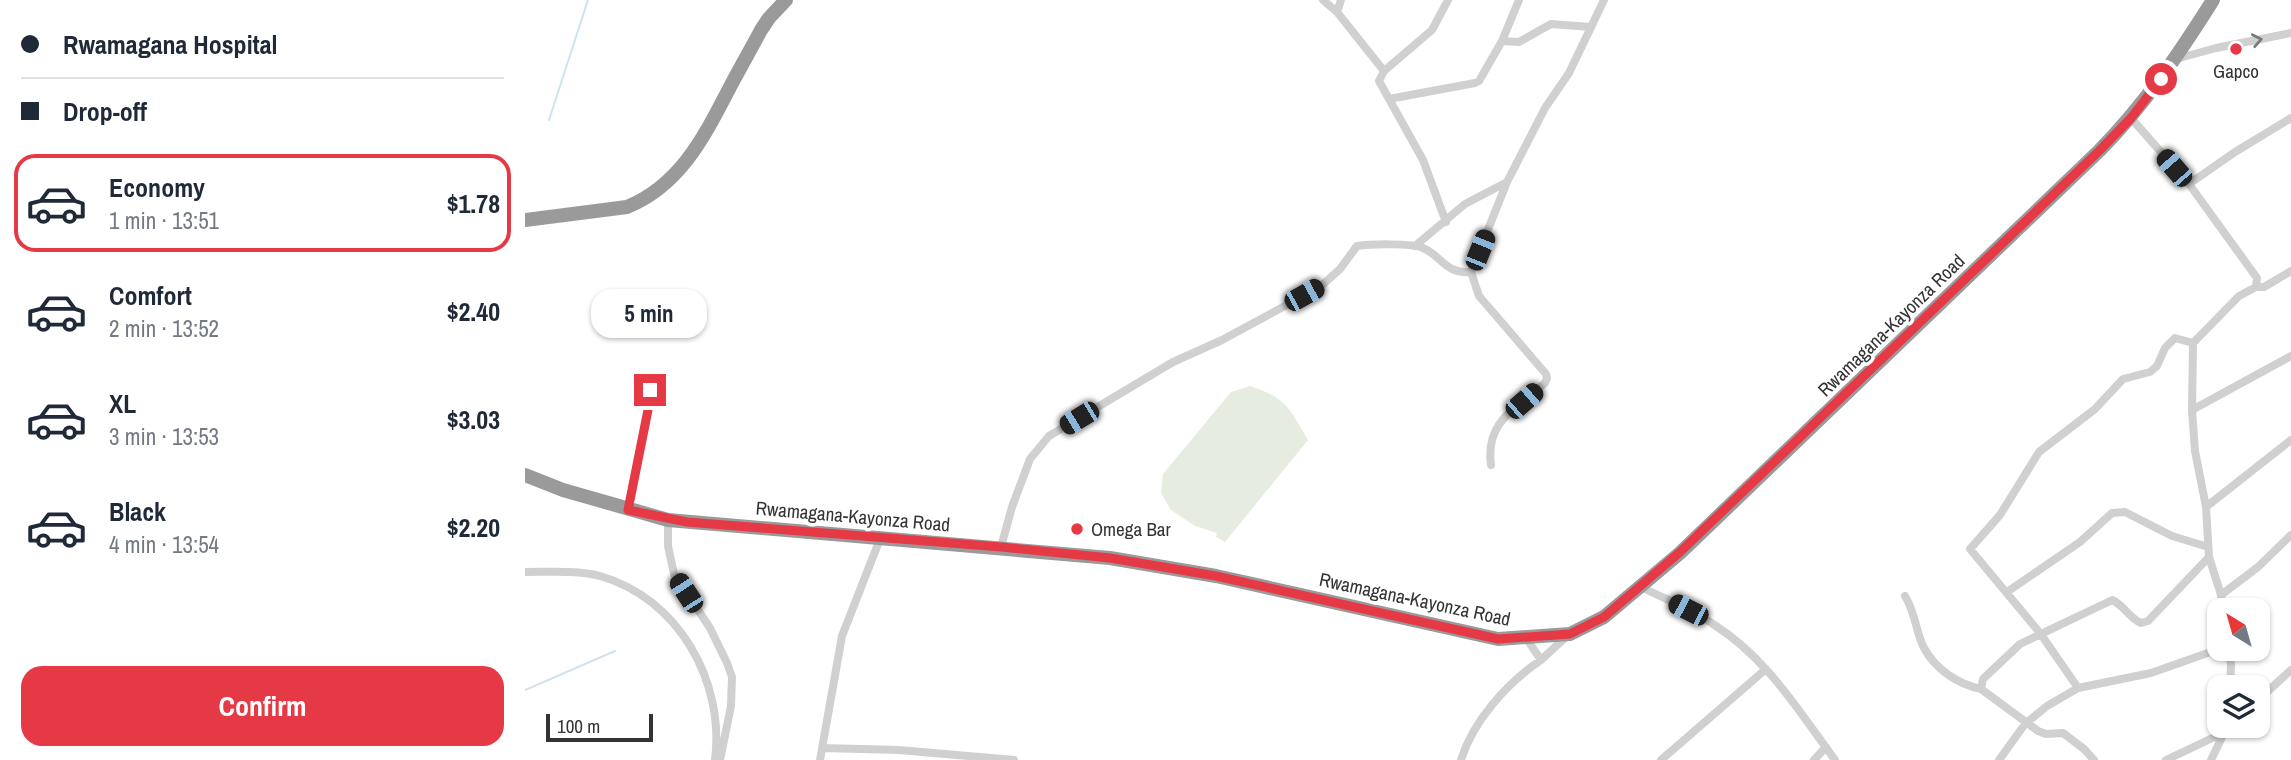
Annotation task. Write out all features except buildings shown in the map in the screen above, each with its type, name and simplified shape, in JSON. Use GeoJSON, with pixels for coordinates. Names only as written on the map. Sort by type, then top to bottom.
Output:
{"type":"FeatureCollection","features":[{"type":"Feature","properties":{"kind":"highway"},"geometry":{"type":"LineString","coordinates":[[525,220],[627,208],[655,192],[698,148],[761,30],[786,0]]}},
{"type":"Feature","properties":{"kind":"highway","name":"Rwamagana-Kayonza Road"},"geometry":{"type":"LineString","coordinates":[[525,475],[563,491],[667,520],[1097,556],[1180,568],[1498,639],[1570,634],[1604,617],[1680,552],[2002,246],[2131,118],[2176,59],[2213,0]]}},
{"type":"Feature","properties":{"kind":"street"},"geometry":{"type":"LineString","coordinates":[[1323,0],[1384,71]]}},
{"type":"Feature","properties":{"kind":"street"},"geometry":{"type":"LineString","coordinates":[[1336,12],[1341,0]]}},
{"type":"Feature","properties":{"kind":"street"},"geometry":{"type":"LineString","coordinates":[[1446,222],[1423,160],[1379,81],[1384,71],[1432,30],[1448,0]]}},
{"type":"Feature","properties":{"kind":"street"},"geometry":{"type":"LineString","coordinates":[[1389,99],[1475,83],[1482,78],[1502,41],[1519,0]]}},
{"type":"Feature","properties":{"kind":"street"},"geometry":{"type":"LineString","coordinates":[[1491,465],[1489,449],[1496,428],[1545,383],[1547,378],[1479,296],[1471,272],[1507,182],[1545,108],[1569,73],[1604,0]]}},
{"type":"Feature","properties":{"kind":"street"},"geometry":{"type":"LineString","coordinates":[[1502,41],[1519,42],[1551,24],[1591,27]]}},
{"type":"Feature","properties":{"kind":"street"},"geometry":{"type":"LineString","coordinates":[[2176,59],[2291,33]]}},
{"type":"Feature","properties":{"kind":"street"},"geometry":{"type":"LineString","coordinates":[[2131,118],[2189,184],[2257,278],[2256,287]]}},
{"type":"Feature","properties":{"kind":"street"},"geometry":{"type":"LineString","coordinates":[[2189,184],[2291,118]]}},
{"type":"Feature","properties":{"kind":"street"},"geometry":{"type":"LineString","coordinates":[[1415,246],[1465,204],[1507,182]]}},
{"type":"Feature","properties":{"kind":"street"},"geometry":{"type":"LineString","coordinates":[[1001,547],[1030,459],[1049,436],[1173,362],[1222,340],[1320,287],[1340,269],[1357,246],[1425,248],[1444,265],[1459,273],[1471,272]]}},
{"type":"Feature","properties":{"kind":"street"},"geometry":{"type":"LineString","coordinates":[[2221,598],[2209,557],[2206,507],[2195,452],[2192,410],[2193,343],[2239,296],[2256,287],[2263,288],[2291,271]]}},
{"type":"Feature","properties":{"kind":"street"},"geometry":{"type":"LineString","coordinates":[[2078,688],[2040,633],[1970,549],[2000,515],[2033,458],[2095,409],[2123,379],[2150,372],[2157,366],[2165,348],[2175,338],[2193,343]]}},
{"type":"Feature","properties":{"kind":"street"},"geometry":{"type":"LineString","coordinates":[[2192,410],[2291,356]]}},
{"type":"Feature","properties":{"kind":"street"},"geometry":{"type":"LineString","coordinates":[[628,510],[650,400],[650,390],[646,387]]}},
{"type":"Feature","properties":{"kind":"street"},"geometry":{"type":"LineString","coordinates":[[2206,507],[2291,440]]}},
{"type":"Feature","properties":{"kind":"street"},"geometry":{"type":"LineString","coordinates":[[2007,592],[2069,550],[2107,517],[2118,511],[2172,536],[2208,547]]}},
{"type":"Feature","properties":{"kind":"street"},"geometry":{"type":"LineString","coordinates":[[667,520],[670,562],[674,574],[709,628],[732,677],[731,706],[717,760]]}},
{"type":"Feature","properties":{"kind":"street"},"geometry":{"type":"LineString","coordinates":[[2221,595],[2258,567],[2291,535]]}},
{"type":"Feature","properties":{"kind":"street"},"geometry":{"type":"LineString","coordinates":[[820,760],[842,636],[880,538]]}},
{"type":"Feature","properties":{"kind":"street"},"geometry":{"type":"LineString","coordinates":[[1981,689],[1983,679],[2019,644],[2112,600],[2134,620],[2141,623],[2148,621],[2209,557]]}},
{"type":"Feature","properties":{"kind":"street"},"geometry":{"type":"LineString","coordinates":[[525,572],[570,572],[599,576],[627,588],[660,608],[689,643],[703,669],[713,700],[717,760]]}},
{"type":"Feature","properties":{"kind":"street"},"geometry":{"type":"LineString","coordinates":[[1641,587],[1711,622],[1766,668],[1784,688],[1835,760]]}},
{"type":"Feature","properties":{"kind":"street"},"geometry":{"type":"LineString","coordinates":[[1905,596],[1912,607],[1924,648],[1956,682],[1981,689],[2025,724],[2046,734],[2063,733],[2094,760]]}},
{"type":"Feature","properties":{"kind":"street"},"geometry":{"type":"LineString","coordinates":[[1461,760],[1472,733],[1492,706],[1570,634]]}},
{"type":"Feature","properties":{"kind":"street"},"geometry":{"type":"LineString","coordinates":[[1526,638],[1541,660]]}},
{"type":"Feature","properties":{"kind":"street"},"geometry":{"type":"LineString","coordinates":[[1999,760],[2025,724],[2047,706],[2078,688],[2151,673],[2207,653]]}},
{"type":"Feature","properties":{"kind":"street"},"geometry":{"type":"LineString","coordinates":[[1661,760],[1766,668]]}},
{"type":"Feature","properties":{"kind":"street"},"geometry":{"type":"LineString","coordinates":[[2270,689],[2291,670]]}},
{"type":"Feature","properties":{"kind":"street"},"geometry":{"type":"LineString","coordinates":[[2166,760],[2208,738]]}},
{"type":"Feature","properties":{"kind":"street"},"geometry":{"type":"LineString","coordinates":[[2211,760],[2222,738]]}},
{"type":"Feature","properties":{"kind":"street"},"geometry":{"type":"LineString","coordinates":[[1814,760],[1826,747]]}},
{"type":"Feature","properties":{"kind":"street"},"geometry":{"type":"LineString","coordinates":[[823,748],[1014,760]]}},
{"type":"Feature","properties":{"kind":"shaded area"},"geometry":{"type":"Polygon","coordinates":[[[1250,386],[1272,395],[1286,405],[1308,440],[1225,542],[1216,537],[1217,533],[1195,526],[1171,510],[1161,493],[1163,474],[1231,392],[1250,386]]]}},
{"type":"Feature","properties":{"kind":"waterway"},"geometry":{"type":"LineString","coordinates":[[549,120],[588,0]]}},
{"type":"Feature","properties":{"kind":"waterway"},"geometry":{"type":"LineString","coordinates":[[525,690],[615,651]]}},
{"type":"Feature","properties":{"kind":"place","name":"Gapco"},"geometry":{"type":"Point","coordinates":[2236,49]}},
{"type":"Feature","properties":{"kind":"place","name":"Omega Bar"},"geometry":{"type":"Point","coordinates":[1077,529]}},
{"type":"Feature","properties":{"kind":"route"},"geometry":{"type":"LineString","coordinates":[[650,390],[628,510],[687,522],[1110,558],[1180,568],[1498,639],[1570,634],[1604,617],[1680,552],[2100,150],[2131,118],[2161,79]]}}]}
